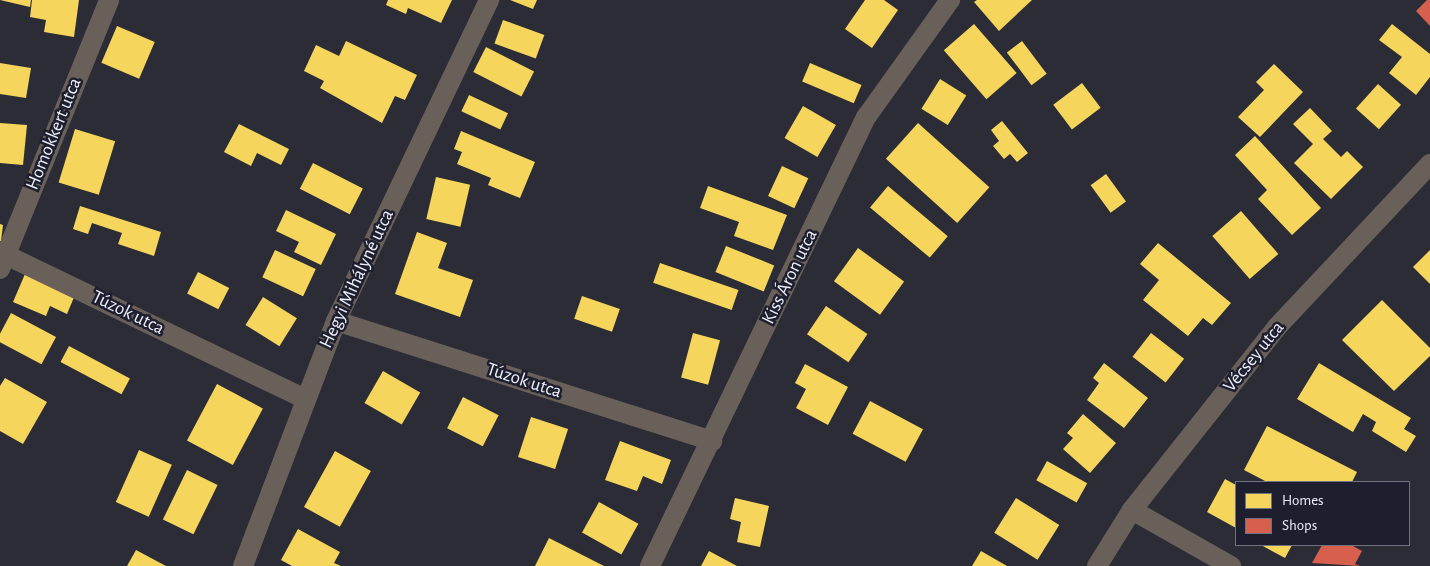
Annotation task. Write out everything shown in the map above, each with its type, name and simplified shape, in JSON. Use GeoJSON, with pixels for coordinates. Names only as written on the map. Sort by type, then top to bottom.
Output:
{"type":"FeatureCollection","features":[{"type":"Feature","properties":{"kind":"street","name":"Homokkert utca"},"geometry":{"type":"LineString","coordinates":[[3,262],[109,0]]}},
{"type":"Feature","properties":{"kind":"street","name":"Hegyi Mihályné utca"},"geometry":{"type":"LineString","coordinates":[[243,566],[303,398],[336,321],[489,0]]}},
{"type":"Feature","properties":{"kind":"street","name":"Kiss Áron utca"},"geometry":{"type":"LineString","coordinates":[[650,566],[712,441],[867,116],[950,0]]}},
{"type":"Feature","properties":{"kind":"street","name":"Vécsey utca"},"geometry":{"type":"LineString","coordinates":[[1097,566],[1132,510],[1278,327],[1430,164]]}},
{"type":"Feature","properties":{"kind":"street","name":"Túzok utca"},"geometry":{"type":"LineString","coordinates":[[3,262],[303,398]]}},
{"type":"Feature","properties":{"kind":"street","name":"Túzok utca"},"geometry":{"type":"LineString","coordinates":[[336,321],[712,441]]}},
{"type":"Feature","properties":{"kind":"street"},"geometry":{"type":"LineString","coordinates":[[1132,510],[1230,566]]}},
{"type":"Feature","properties":{"kind":"building: Homes"},"geometry":{"type":"Polygon","coordinates":[[[0,0],[31,0],[30,7],[0,0]]]}},
{"type":"Feature","properties":{"kind":"building: Homes"},"geometry":{"type":"Polygon","coordinates":[[[32,0],[79,0],[74,37],[44,32],[46,20],[30,17],[32,0]]]}},
{"type":"Feature","properties":{"kind":"building: Homes"},"geometry":{"type":"Polygon","coordinates":[[[388,0],[452,0],[441,23],[408,8],[406,14],[386,5],[388,0]]]}},
{"type":"Feature","properties":{"kind":"building: Homes"},"geometry":{"type":"Polygon","coordinates":[[[510,0],[537,0],[533,9],[510,0]]]}},
{"type":"Feature","properties":{"kind":"building: Homes"},"geometry":{"type":"Polygon","coordinates":[[[865,0],[884,0],[898,10],[872,48],[845,29],[865,0]]]}},
{"type":"Feature","properties":{"kind":"building: Homes"},"geometry":{"type":"Polygon","coordinates":[[[977,0],[1032,0],[999,31],[974,2],[977,0]]]}},
{"type":"Feature","properties":{"kind":"building: Homes"},"geometry":{"type":"Polygon","coordinates":[[[503,20],[544,35],[536,59],[494,43],[503,20]]]}},
{"type":"Feature","properties":{"kind":"building: Homes"},"geometry":{"type":"Polygon","coordinates":[[[974,24],[1017,73],[986,99],[944,50],[974,24]]]}},
{"type":"Feature","properties":{"kind":"building: Homes"},"geometry":{"type":"Polygon","coordinates":[[[1392,24],[1430,54],[1430,77],[1416,95],[1389,73],[1402,57],[1379,40],[1392,24]]]}},
{"type":"Feature","properties":{"kind":"building: Homes"},"geometry":{"type":"Polygon","coordinates":[[[117,26],[155,42],[139,79],[101,63],[117,26]]]}},
{"type":"Feature","properties":{"kind":"building: Homes"},"geometry":{"type":"Polygon","coordinates":[[[346,41],[417,75],[405,100],[395,96],[382,123],[320,88],[324,81],[304,71],[316,45],[339,56],[346,41]]]}},
{"type":"Feature","properties":{"kind":"building: Homes"},"geometry":{"type":"Polygon","coordinates":[[[1022,41],[1047,74],[1032,85],[1007,52],[1022,41]]]}},
{"type":"Feature","properties":{"kind":"building: Homes"},"geometry":{"type":"Polygon","coordinates":[[[486,47],[534,72],[521,96],[473,72],[486,47]]]}},
{"type":"Feature","properties":{"kind":"building: Homes"},"geometry":{"type":"Polygon","coordinates":[[[0,63],[31,68],[26,98],[0,94],[0,63]]]}},
{"type":"Feature","properties":{"kind":"building: Homes"},"geometry":{"type":"Polygon","coordinates":[[[810,63],[862,85],[854,103],[802,81],[810,63]]]}},
{"type":"Feature","properties":{"kind":"building: Homes"},"geometry":{"type":"Polygon","coordinates":[[[1274,64],[1303,92],[1260,137],[1238,117],[1264,90],[1256,82],[1274,64]]]}},
{"type":"Feature","properties":{"kind":"building: Homes"},"geometry":{"type":"Polygon","coordinates":[[[940,79],[966,95],[948,125],[921,109],[940,79]]]}},
{"type":"Feature","properties":{"kind":"building: Homes"},"geometry":{"type":"Polygon","coordinates":[[[1082,83],[1101,108],[1072,129],[1053,105],[1082,83]]]}},
{"type":"Feature","properties":{"kind":"building: Homes"},"geometry":{"type":"Polygon","coordinates":[[[1378,84],[1401,105],[1379,129],[1356,109],[1378,84]]]}},
{"type":"Feature","properties":{"kind":"building: Homes"},"geometry":{"type":"Polygon","coordinates":[[[469,95],[508,113],[500,129],[461,111],[469,95]]]}},
{"type":"Feature","properties":{"kind":"building: Homes"},"geometry":{"type":"Polygon","coordinates":[[[803,106],[836,125],[817,157],[784,138],[803,106]]]}},
{"type":"Feature","properties":{"kind":"building: Homes"},"geometry":{"type":"Polygon","coordinates":[[[1310,108],[1332,131],[1323,139],[1341,157],[1347,151],[1363,167],[1331,199],[1294,163],[1313,144],[1293,124],[1310,108]]]}},
{"type":"Feature","properties":{"kind":"building: Homes"},"geometry":{"type":"Polygon","coordinates":[[[1002,121],[1028,153],[1017,162],[1010,154],[1004,159],[993,146],[999,141],[991,130],[1002,121]]]}},
{"type":"Feature","properties":{"kind":"building: Homes"},"geometry":{"type":"Polygon","coordinates":[[[0,123],[27,125],[23,165],[0,163],[0,123]]]}},
{"type":"Feature","properties":{"kind":"building: Homes"},"geometry":{"type":"Polygon","coordinates":[[[918,123],[989,187],[957,223],[886,159],[918,123]]]}},
{"type":"Feature","properties":{"kind":"building: Homes"},"geometry":{"type":"Polygon","coordinates":[[[239,124],[289,149],[281,165],[257,153],[251,166],[224,152],[239,124]]]}},
{"type":"Feature","properties":{"kind":"building: Homes"},"geometry":{"type":"Polygon","coordinates":[[[75,129],[115,141],[99,195],[59,183],[75,129]]]}},
{"type":"Feature","properties":{"kind":"building: Homes"},"geometry":{"type":"Polygon","coordinates":[[[461,131],[535,162],[520,198],[488,185],[491,178],[457,164],[462,152],[454,149],[461,131]]]}},
{"type":"Feature","properties":{"kind":"building: Homes"},"geometry":{"type":"Polygon","coordinates":[[[1255,136],[1321,208],[1292,235],[1258,199],[1267,190],[1235,155],[1255,136]]]}},
{"type":"Feature","properties":{"kind":"building: Homes"},"geometry":{"type":"Polygon","coordinates":[[[313,163],[363,188],[350,214],[300,189],[313,163]]]}},
{"type":"Feature","properties":{"kind":"building: Homes"},"geometry":{"type":"Polygon","coordinates":[[[782,166],[808,178],[794,208],[768,196],[782,166]]]}},
{"type":"Feature","properties":{"kind":"building: Homes"},"geometry":{"type":"Polygon","coordinates":[[[1106,174],[1126,202],[1111,213],[1091,185],[1106,174]]]}},
{"type":"Feature","properties":{"kind":"building: Homes"},"geometry":{"type":"Polygon","coordinates":[[[436,177],[470,185],[460,227],[426,219],[436,177]]]}},
{"type":"Feature","properties":{"kind":"building: Homes"},"geometry":{"type":"Polygon","coordinates":[[[708,186],[787,215],[773,250],[734,236],[739,222],[700,208],[708,186]]]}},
{"type":"Feature","properties":{"kind":"building: Homes"},"geometry":{"type":"Polygon","coordinates":[[[888,186],[948,236],[930,258],[870,207],[888,186]]]}},
{"type":"Feature","properties":{"kind":"building: Homes"},"geometry":{"type":"Polygon","coordinates":[[[80,206],[161,232],[154,256],[118,244],[122,233],[92,223],[88,234],[73,229],[80,206]]]}},
{"type":"Feature","properties":{"kind":"building: Homes"},"geometry":{"type":"Polygon","coordinates":[[[286,210],[336,234],[321,265],[294,252],[299,242],[276,231],[286,210]]]}},
{"type":"Feature","properties":{"kind":"building: Homes"},"geometry":{"type":"Polygon","coordinates":[[[1241,211],[1278,254],[1250,279],[1212,236],[1241,211]]]}},
{"type":"Feature","properties":{"kind":"building: Homes"},"geometry":{"type":"Polygon","coordinates":[[[0,224],[3,225],[1,241],[0,241],[0,224]]]}},
{"type":"Feature","properties":{"kind":"building: Homes"},"geometry":{"type":"Polygon","coordinates":[[[417,232],[447,243],[438,268],[473,280],[460,317],[395,294],[417,232]]]}},
{"type":"Feature","properties":{"kind":"building: Homes"},"geometry":{"type":"Polygon","coordinates":[[[1158,243],[1231,303],[1212,325],[1203,318],[1188,336],[1143,300],[1159,280],[1140,264],[1158,243]]]}},
{"type":"Feature","properties":{"kind":"building: Homes"},"geometry":{"type":"Polygon","coordinates":[[[726,246],[774,265],[764,291],[716,272],[726,246]]]}},
{"type":"Feature","properties":{"kind":"building: Homes"},"geometry":{"type":"Polygon","coordinates":[[[858,248],[904,282],[880,315],[834,281],[858,248]]]}},
{"type":"Feature","properties":{"kind":"building: Homes"},"geometry":{"type":"Polygon","coordinates":[[[275,250],[316,269],[303,296],[262,277],[275,250]]]}},
{"type":"Feature","properties":{"kind":"building: Homes"},"geometry":{"type":"Polygon","coordinates":[[[1430,250],[1430,284],[1413,267],[1430,250]]]}},
{"type":"Feature","properties":{"kind":"building: Homes"},"geometry":{"type":"Polygon","coordinates":[[[660,263],[738,290],[732,310],[653,283],[660,263]]]}},
{"type":"Feature","properties":{"kind":"building: Homes"},"geometry":{"type":"Polygon","coordinates":[[[198,272],[229,288],[218,309],[187,293],[198,272]]]}},
{"type":"Feature","properties":{"kind":"building: Homes"},"geometry":{"type":"Polygon","coordinates":[[[25,274],[75,295],[67,314],[50,306],[46,316],[13,302],[25,274]]]}},
{"type":"Feature","properties":{"kind":"building: Homes"},"geometry":{"type":"Polygon","coordinates":[[[582,296],[620,309],[612,332],[574,319],[582,296]]]}},
{"type":"Feature","properties":{"kind":"building: Homes"},"geometry":{"type":"Polygon","coordinates":[[[263,297],[297,318],[279,346],[246,325],[263,297]]]}},
{"type":"Feature","properties":{"kind":"building: Homes"},"geometry":{"type":"Polygon","coordinates":[[[1382,300],[1430,348],[1430,356],[1394,391],[1342,340],[1382,300]]]}},
{"type":"Feature","properties":{"kind":"building: Homes"},"geometry":{"type":"Polygon","coordinates":[[[826,306],[867,334],[848,362],[807,334],[826,306]]]}},
{"type":"Feature","properties":{"kind":"building: Homes"},"geometry":{"type":"Polygon","coordinates":[[[11,313],[56,337],[41,364],[0,342],[0,334],[11,313]]]}},
{"type":"Feature","properties":{"kind":"building: Homes"},"geometry":{"type":"Polygon","coordinates":[[[693,333],[720,340],[708,385],[681,377],[693,333]]]}},
{"type":"Feature","properties":{"kind":"building: Homes"},"geometry":{"type":"Polygon","coordinates":[[[1151,333],[1184,359],[1166,382],[1133,357],[1151,333]]]}},
{"type":"Feature","properties":{"kind":"building: Homes"},"geometry":{"type":"Polygon","coordinates":[[[69,346],[130,378],[121,394],[61,362],[69,346]]]}},
{"type":"Feature","properties":{"kind":"building: Homes"},"geometry":{"type":"Polygon","coordinates":[[[1104,363],[1148,398],[1124,428],[1087,400],[1099,383],[1093,378],[1104,363]]]}},
{"type":"Feature","properties":{"kind":"building: Homes"},"geometry":{"type":"Polygon","coordinates":[[[1319,363],[1411,418],[1404,429],[1416,436],[1406,452],[1372,431],[1376,422],[1363,414],[1353,432],[1297,399],[1319,363]]]}},
{"type":"Feature","properties":{"kind":"building: Homes"},"geometry":{"type":"Polygon","coordinates":[[[805,364],[848,387],[828,425],[796,408],[806,389],[795,383],[805,364]]]}},
{"type":"Feature","properties":{"kind":"building: Homes"},"geometry":{"type":"Polygon","coordinates":[[[383,371],[420,392],[402,425],[364,403],[383,371]]]}},
{"type":"Feature","properties":{"kind":"building: Homes"},"geometry":{"type":"Polygon","coordinates":[[[5,378],[47,402],[23,444],[0,431],[0,386],[5,378]]]}},
{"type":"Feature","properties":{"kind":"building: Homes"},"geometry":{"type":"Polygon","coordinates":[[[217,384],[263,408],[233,465],[187,441],[217,384]]]}},
{"type":"Feature","properties":{"kind":"building: Homes"},"geometry":{"type":"Polygon","coordinates":[[[463,397],[499,415],[483,446],[447,428],[463,397]]]}},
{"type":"Feature","properties":{"kind":"building: Homes"},"geometry":{"type":"Polygon","coordinates":[[[870,401],[923,429],[906,462],[853,434],[870,401]]]}},
{"type":"Feature","properties":{"kind":"building: Homes"},"geometry":{"type":"Polygon","coordinates":[[[1083,414],[1116,443],[1090,473],[1063,449],[1073,438],[1067,433],[1083,414]]]}},
{"type":"Feature","properties":{"kind":"building: Homes"},"geometry":{"type":"Polygon","coordinates":[[[531,417],[568,429],[555,469],[518,457],[531,417]]]}},
{"type":"Feature","properties":{"kind":"building: Homes"},"geometry":{"type":"Polygon","coordinates":[[[1267,426],[1357,472],[1352,481],[1265,481],[1244,470],[1267,426]]]}},
{"type":"Feature","properties":{"kind":"building: Homes"},"geometry":{"type":"Polygon","coordinates":[[[620,441],[671,460],[662,484],[643,476],[637,491],[605,480],[620,441]]]}},
{"type":"Feature","properties":{"kind":"building: Homes"},"geometry":{"type":"Polygon","coordinates":[[[139,450],[172,465],[149,517],[116,502],[139,450]]]}},
{"type":"Feature","properties":{"kind":"building: Homes"},"geometry":{"type":"Polygon","coordinates":[[[335,451],[371,471],[340,527],[304,507],[335,451]]]}},
{"type":"Feature","properties":{"kind":"building: Homes"},"geometry":{"type":"Polygon","coordinates":[[[1047,461],[1087,483],[1077,503],[1036,480],[1047,461]]]}},
{"type":"Feature","properties":{"kind":"building: Homes"},"geometry":{"type":"Polygon","coordinates":[[[187,470],[218,485],[193,534],[163,519],[187,470]]]}},
{"type":"Feature","properties":{"kind":"building: Homes"},"geometry":{"type":"Polygon","coordinates":[[[1225,479],[1235,484],[1235,527],[1207,512],[1225,479]]]}},
{"type":"Feature","properties":{"kind":"building: Homes"},"geometry":{"type":"Polygon","coordinates":[[[735,498],[769,506],[760,547],[737,542],[741,522],[730,519],[735,498]]]}},
{"type":"Feature","properties":{"kind":"building: Homes"},"geometry":{"type":"Polygon","coordinates":[[[1016,498],[1059,525],[1038,560],[994,533],[1016,498]]]}},
{"type":"Feature","properties":{"kind":"building: Homes"},"geometry":{"type":"Polygon","coordinates":[[[599,502],[638,524],[621,554],[582,533],[599,502]]]}},
{"type":"Feature","properties":{"kind":"building: Homes"},"geometry":{"type":"Polygon","coordinates":[[[298,529],[340,552],[334,563],[341,566],[292,566],[281,560],[298,529]]]}},
{"type":"Feature","properties":{"kind":"building: Homes"},"geometry":{"type":"Polygon","coordinates":[[[549,538],[604,566],[535,566],[549,538]]]}},
{"type":"Feature","properties":{"kind":"building: Homes"},"geometry":{"type":"Polygon","coordinates":[[[1263,546],[1291,546],[1285,558],[1263,546]]]}},
{"type":"Feature","properties":{"kind":"building: Homes"},"geometry":{"type":"Polygon","coordinates":[[[136,550],[166,566],[127,566],[136,550]]]}},
{"type":"Feature","properties":{"kind":"building: Homes"},"geometry":{"type":"Polygon","coordinates":[[[709,551],[737,566],[701,566],[709,551]]]}},
{"type":"Feature","properties":{"kind":"building: Homes"},"geometry":{"type":"Polygon","coordinates":[[[981,551],[1007,566],[972,566],[981,551]]]}},
{"type":"Feature","properties":{"kind":"building: Shops"},"geometry":{"type":"Polygon","coordinates":[[[1427,0],[1430,0],[1430,26],[1416,11],[1427,0]]]}},
{"type":"Feature","properties":{"kind":"building: Shops"},"geometry":{"type":"Polygon","coordinates":[[[1321,546],[1353,546],[1362,551],[1355,564],[1360,566],[1312,563],[1321,546]]]}}]}
